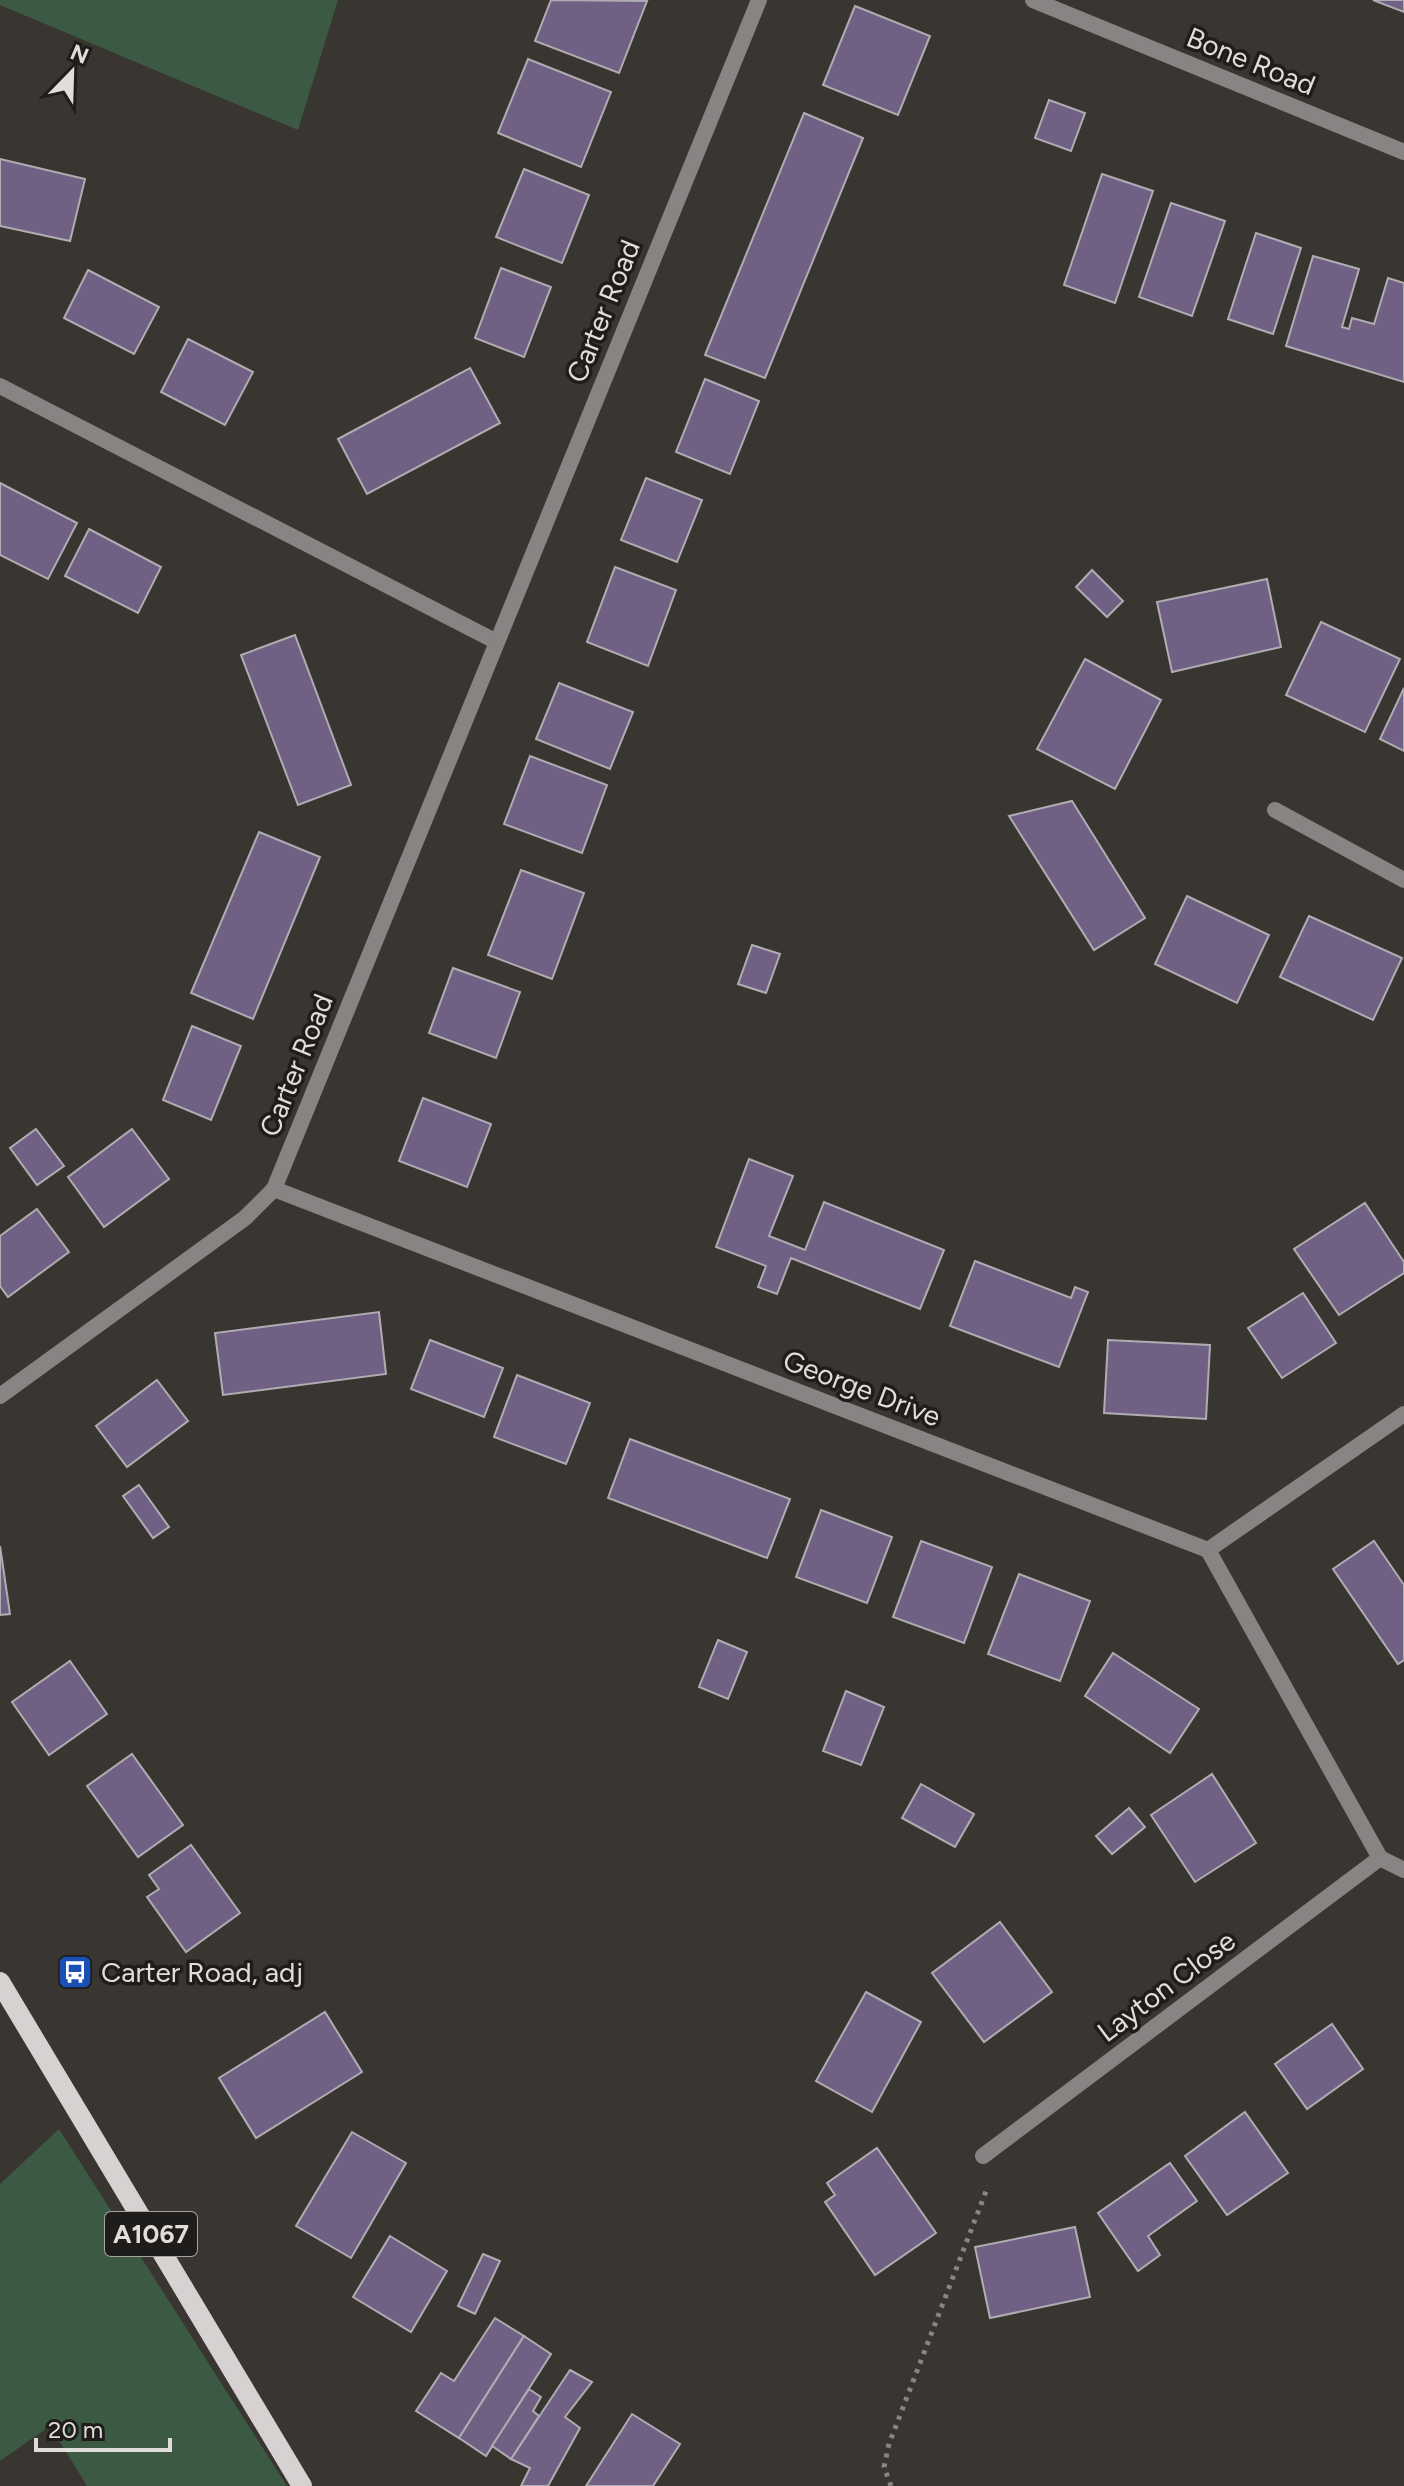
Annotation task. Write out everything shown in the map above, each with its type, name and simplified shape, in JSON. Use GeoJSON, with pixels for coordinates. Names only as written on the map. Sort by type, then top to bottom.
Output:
{"type":"FeatureCollection","features":[{"type":"Feature","properties":{"kind":"main road","name":"A1067"},"geometry":{"type":"LineString","coordinates":[[0,1982],[302,2486]]}},
{"type":"Feature","properties":{"kind":"street","name":"Carter Road"},"geometry":{"type":"LineString","coordinates":[[0,1396],[245,1218],[274,1189],[759,0]]}},
{"type":"Feature","properties":{"kind":"street","name":"Bone Road"},"geometry":{"type":"LineString","coordinates":[[1033,0],[1404,152]]}},
{"type":"Feature","properties":{"kind":"street"},"geometry":{"type":"LineString","coordinates":[[0,386],[495,641]]}},
{"type":"Feature","properties":{"kind":"street"},"geometry":{"type":"LineString","coordinates":[[1275,810],[1404,880]]}},
{"type":"Feature","properties":{"kind":"street","name":"George Drive"},"geometry":{"type":"LineString","coordinates":[[274,1189],[1208,1550]]}},
{"type":"Feature","properties":{"kind":"street"},"geometry":{"type":"LineString","coordinates":[[1404,1414],[1208,1550],[1380,1858],[1404,1870]]}},
{"type":"Feature","properties":{"kind":"street","name":"Layton Close"},"geometry":{"type":"LineString","coordinates":[[983,2156],[1380,1858]]}},
{"type":"Feature","properties":{"kind":"path"},"geometry":{"type":"LineString","coordinates":[[891,2486],[884,2467],[889,2444],[993,2173],[983,2156]]}},
{"type":"Feature","properties":{"kind":"green space"},"geometry":{"type":"Polygon","coordinates":[[[0,0],[338,0],[298,130],[0,5],[0,0]]]}},
{"type":"Feature","properties":{"kind":"green space"},"geometry":{"type":"Polygon","coordinates":[[[59,2129],[287,2486],[87,2486],[50,2426],[0,2461],[0,2184],[59,2129]]]}},
{"type":"Feature","properties":{"kind":"building"},"geometry":{"type":"Polygon","coordinates":[[[551,0],[647,1],[619,73],[535,41],[551,0]]]}},
{"type":"Feature","properties":{"kind":"building"},"geometry":{"type":"Polygon","coordinates":[[[1373,0],[1404,0],[1404,12],[1373,0]]]}},
{"type":"Feature","properties":{"kind":"building"},"geometry":{"type":"Polygon","coordinates":[[[855,6],[930,36],[898,115],[823,85],[855,6]]]}},
{"type":"Feature","properties":{"kind":"building"},"geometry":{"type":"Polygon","coordinates":[[[528,59],[611,92],[581,167],[498,133],[528,59]]]}},
{"type":"Feature","properties":{"kind":"building"},"geometry":{"type":"Polygon","coordinates":[[[1049,100],[1085,113],[1071,151],[1035,138],[1049,100]]]}},
{"type":"Feature","properties":{"kind":"building"},"geometry":{"type":"Polygon","coordinates":[[[804,113],[863,138],[765,378],[705,355],[804,113]]]}},
{"type":"Feature","properties":{"kind":"building"},"geometry":{"type":"Polygon","coordinates":[[[0,159],[85,179],[70,241],[0,226],[0,159]]]}},
{"type":"Feature","properties":{"kind":"building"},"geometry":{"type":"Polygon","coordinates":[[[524,169],[589,195],[562,263],[496,237],[524,169]]]}},
{"type":"Feature","properties":{"kind":"building"},"geometry":{"type":"Polygon","coordinates":[[[1102,174],[1153,191],[1115,303],[1064,285],[1102,174]]]}},
{"type":"Feature","properties":{"kind":"building"},"geometry":{"type":"Polygon","coordinates":[[[1171,203],[1225,221],[1192,316],[1139,297],[1171,203]]]}},
{"type":"Feature","properties":{"kind":"building"},"geometry":{"type":"Polygon","coordinates":[[[1256,233],[1301,248],[1273,334],[1228,319],[1256,233]]]}},
{"type":"Feature","properties":{"kind":"building"},"geometry":{"type":"Polygon","coordinates":[[[1313,256],[1359,269],[1342,327],[1349,329],[1352,318],[1374,324],[1388,278],[1404,283],[1404,382],[1286,346],[1313,256]]]}},
{"type":"Feature","properties":{"kind":"building"},"geometry":{"type":"Polygon","coordinates":[[[501,268],[551,287],[524,357],[475,338],[501,268]]]}},
{"type":"Feature","properties":{"kind":"building"},"geometry":{"type":"Polygon","coordinates":[[[88,270],[159,307],[134,354],[64,318],[88,270]]]}},
{"type":"Feature","properties":{"kind":"building"},"geometry":{"type":"Polygon","coordinates":[[[188,339],[253,372],[225,425],[161,392],[188,339]]]}},
{"type":"Feature","properties":{"kind":"building"},"geometry":{"type":"Polygon","coordinates":[[[470,368],[500,423],[367,494],[338,439],[470,368]]]}},
{"type":"Feature","properties":{"kind":"building"},"geometry":{"type":"Polygon","coordinates":[[[705,379],[759,401],[730,474],[676,452],[705,379]]]}},
{"type":"Feature","properties":{"kind":"building"},"geometry":{"type":"Polygon","coordinates":[[[646,478],[702,500],[677,562],[621,540],[646,478]]]}},
{"type":"Feature","properties":{"kind":"building"},"geometry":{"type":"Polygon","coordinates":[[[0,483],[77,523],[48,579],[0,555],[0,483]]]}},
{"type":"Feature","properties":{"kind":"building"},"geometry":{"type":"Polygon","coordinates":[[[89,529],[161,567],[138,613],[65,576],[89,529]]]}},
{"type":"Feature","properties":{"kind":"building"},"geometry":{"type":"Polygon","coordinates":[[[615,567],[676,590],[648,666],[587,642],[615,567]]]}},
{"type":"Feature","properties":{"kind":"building"},"geometry":{"type":"Polygon","coordinates":[[[1092,570],[1123,601],[1107,617],[1076,587],[1092,570]]]}},
{"type":"Feature","properties":{"kind":"building"},"geometry":{"type":"Polygon","coordinates":[[[1267,579],[1281,647],[1172,672],[1157,602],[1267,579]]]}},
{"type":"Feature","properties":{"kind":"building"},"geometry":{"type":"Polygon","coordinates":[[[1321,622],[1400,659],[1365,732],[1286,695],[1321,622]]]}},
{"type":"Feature","properties":{"kind":"building"},"geometry":{"type":"Polygon","coordinates":[[[295,635],[351,785],[298,805],[241,655],[295,635]]]}},
{"type":"Feature","properties":{"kind":"building"},"geometry":{"type":"Polygon","coordinates":[[[1085,659],[1161,700],[1115,789],[1037,749],[1085,659]]]}},
{"type":"Feature","properties":{"kind":"building"},"geometry":{"type":"Polygon","coordinates":[[[559,683],[633,712],[610,769],[536,739],[559,683]]]}},
{"type":"Feature","properties":{"kind":"building"},"geometry":{"type":"Polygon","coordinates":[[[1404,688],[1404,751],[1380,739],[1404,688]]]}},
{"type":"Feature","properties":{"kind":"building"},"geometry":{"type":"Polygon","coordinates":[[[530,756],[607,785],[582,853],[504,824],[530,756]]]}},
{"type":"Feature","properties":{"kind":"building"},"geometry":{"type":"Polygon","coordinates":[[[1072,801],[1145,918],[1094,950],[1009,816],[1072,801]]]}},
{"type":"Feature","properties":{"kind":"building"},"geometry":{"type":"Polygon","coordinates":[[[259,832],[320,857],[253,1019],[191,993],[259,832]]]}},
{"type":"Feature","properties":{"kind":"building"},"geometry":{"type":"Polygon","coordinates":[[[521,870],[584,893],[552,979],[488,955],[521,870]]]}},
{"type":"Feature","properties":{"kind":"building"},"geometry":{"type":"Polygon","coordinates":[[[1187,896],[1269,935],[1237,1003],[1155,964],[1187,896]]]}},
{"type":"Feature","properties":{"kind":"building"},"geometry":{"type":"Polygon","coordinates":[[[1309,916],[1402,958],[1373,1020],[1280,977],[1309,916]]]}},
{"type":"Feature","properties":{"kind":"building"},"geometry":{"type":"Polygon","coordinates":[[[752,945],[780,954],[766,993],[738,984],[752,945]]]}},
{"type":"Feature","properties":{"kind":"building"},"geometry":{"type":"Polygon","coordinates":[[[453,968],[520,992],[496,1058],[429,1033],[453,968]]]}},
{"type":"Feature","properties":{"kind":"building"},"geometry":{"type":"Polygon","coordinates":[[[192,1026],[241,1046],[211,1120],[163,1100],[192,1026]]]}},
{"type":"Feature","properties":{"kind":"building"},"geometry":{"type":"Polygon","coordinates":[[[423,1098],[491,1124],[467,1187],[399,1161],[423,1098]]]}},
{"type":"Feature","properties":{"kind":"building"},"geometry":{"type":"Polygon","coordinates":[[[36,1129],[64,1166],[37,1185],[10,1148],[36,1129]]]}},
{"type":"Feature","properties":{"kind":"building"},"geometry":{"type":"Polygon","coordinates":[[[132,1129],[169,1179],[104,1227],[68,1177],[132,1129]]]}},
{"type":"Feature","properties":{"kind":"building"},"geometry":{"type":"Polygon","coordinates":[[[749,1159],[793,1176],[769,1236],[805,1250],[824,1202],[944,1250],[920,1309],[791,1258],[777,1294],[758,1287],[766,1266],[716,1247],[749,1159]]]}},
{"type":"Feature","properties":{"kind":"building"},"geometry":{"type":"Polygon","coordinates":[[[1365,1203],[1404,1262],[1404,1273],[1339,1315],[1294,1249],[1365,1203]]]}},
{"type":"Feature","properties":{"kind":"building"},"geometry":{"type":"Polygon","coordinates":[[[37,1209],[69,1252],[8,1297],[0,1286],[0,1236],[37,1209]]]}},
{"type":"Feature","properties":{"kind":"building"},"geometry":{"type":"Polygon","coordinates":[[[975,1261],[1071,1298],[1075,1287],[1088,1292],[1059,1367],[950,1326],[975,1261]]]}},
{"type":"Feature","properties":{"kind":"building"},"geometry":{"type":"Polygon","coordinates":[[[1303,1293],[1336,1343],[1282,1378],[1248,1328],[1303,1293]]]}},
{"type":"Feature","properties":{"kind":"building"},"geometry":{"type":"Polygon","coordinates":[[[379,1312],[386,1374],[223,1395],[215,1333],[379,1312]]]}},
{"type":"Feature","properties":{"kind":"building"},"geometry":{"type":"Polygon","coordinates":[[[430,1340],[503,1368],[484,1417],[411,1389],[430,1340]]]}},
{"type":"Feature","properties":{"kind":"building"},"geometry":{"type":"Polygon","coordinates":[[[1108,1340],[1210,1345],[1206,1419],[1104,1413],[1108,1340]]]}},
{"type":"Feature","properties":{"kind":"building"},"geometry":{"type":"Polygon","coordinates":[[[517,1375],[590,1403],[566,1464],[494,1437],[517,1375]]]}},
{"type":"Feature","properties":{"kind":"building"},"geometry":{"type":"Polygon","coordinates":[[[157,1380],[188,1421],[127,1467],[96,1426],[157,1380]]]}},
{"type":"Feature","properties":{"kind":"building"},"geometry":{"type":"Polygon","coordinates":[[[630,1439],[790,1499],[767,1558],[608,1498],[630,1439]]]}},
{"type":"Feature","properties":{"kind":"building"},"geometry":{"type":"Polygon","coordinates":[[[139,1485],[169,1527],[153,1538],[123,1496],[139,1485]]]}},
{"type":"Feature","properties":{"kind":"building"},"geometry":{"type":"Polygon","coordinates":[[[821,1510],[892,1537],[867,1603],[796,1577],[821,1510]]]}},
{"type":"Feature","properties":{"kind":"building"},"geometry":{"type":"Polygon","coordinates":[[[921,1541],[992,1567],[964,1643],[893,1617],[921,1541]]]}},
{"type":"Feature","properties":{"kind":"building"},"geometry":{"type":"Polygon","coordinates":[[[1374,1541],[1404,1585],[1404,1660],[1398,1664],[1333,1569],[1374,1541]]]}},
{"type":"Feature","properties":{"kind":"building"},"geometry":{"type":"Polygon","coordinates":[[[0,1546],[10,1614],[0,1615],[0,1546]]]}},
{"type":"Feature","properties":{"kind":"building"},"geometry":{"type":"Polygon","coordinates":[[[1019,1574],[1090,1601],[1060,1681],[988,1654],[1019,1574]]]}},
{"type":"Feature","properties":{"kind":"building"},"geometry":{"type":"Polygon","coordinates":[[[718,1640],[747,1652],[728,1699],[699,1687],[718,1640]]]}},
{"type":"Feature","properties":{"kind":"building"},"geometry":{"type":"Polygon","coordinates":[[[1113,1653],[1199,1709],[1170,1753],[1085,1696],[1113,1653]]]}},
{"type":"Feature","properties":{"kind":"building"},"geometry":{"type":"Polygon","coordinates":[[[70,1661],[107,1714],[49,1755],[12,1702],[70,1661]]]}},
{"type":"Feature","properties":{"kind":"building"},"geometry":{"type":"Polygon","coordinates":[[[846,1691],[884,1707],[861,1765],[823,1751],[846,1691]]]}},
{"type":"Feature","properties":{"kind":"building"},"geometry":{"type":"Polygon","coordinates":[[[132,1754],[183,1825],[138,1857],[87,1786],[132,1754]]]}},
{"type":"Feature","properties":{"kind":"building"},"geometry":{"type":"Polygon","coordinates":[[[1212,1774],[1256,1843],[1195,1882],[1151,1815],[1212,1774]]]}},
{"type":"Feature","properties":{"kind":"building"},"geometry":{"type":"Polygon","coordinates":[[[921,1784],[974,1814],[955,1847],[902,1818],[921,1784]]]}},
{"type":"Feature","properties":{"kind":"building"},"geometry":{"type":"Polygon","coordinates":[[[1129,1808],[1145,1827],[1112,1854],[1096,1836],[1129,1808]]]}},
{"type":"Feature","properties":{"kind":"building"},"geometry":{"type":"Polygon","coordinates":[[[191,1845],[240,1913],[186,1952],[147,1897],[159,1889],[149,1875],[191,1845]]]}},
{"type":"Feature","properties":{"kind":"building"},"geometry":{"type":"Polygon","coordinates":[[[1000,1922],[1052,1992],[984,2042],[932,1973],[1000,1922]]]}},
{"type":"Feature","properties":{"kind":"building"},"geometry":{"type":"Polygon","coordinates":[[[866,1992],[921,2022],[872,2112],[816,2081],[866,1992]]]}},
{"type":"Feature","properties":{"kind":"building"},"geometry":{"type":"Polygon","coordinates":[[[325,2012],[362,2072],[256,2138],[219,2078],[325,2012]]]}},
{"type":"Feature","properties":{"kind":"building"},"geometry":{"type":"Polygon","coordinates":[[[1332,2024],[1363,2069],[1307,2109],[1275,2064],[1332,2024]]]}},
{"type":"Feature","properties":{"kind":"building"},"geometry":{"type":"Polygon","coordinates":[[[1245,2112],[1288,2173],[1227,2215],[1185,2156],[1245,2112]]]}},
{"type":"Feature","properties":{"kind":"building"},"geometry":{"type":"Polygon","coordinates":[[[352,2132],[406,2163],[351,2258],[296,2226],[352,2132]]]}},
{"type":"Feature","properties":{"kind":"building"},"geometry":{"type":"Polygon","coordinates":[[[877,2148],[936,2233],[875,2275],[825,2202],[835,2195],[827,2183],[877,2148]]]}},
{"type":"Feature","properties":{"kind":"building"},"geometry":{"type":"Polygon","coordinates":[[[1170,2163],[1197,2201],[1148,2236],[1160,2255],[1138,2271],[1098,2213],[1170,2163]]]}},
{"type":"Feature","properties":{"kind":"building"},"geometry":{"type":"Polygon","coordinates":[[[1075,2227],[1090,2297],[990,2318],[975,2247],[1075,2227]]]}},
{"type":"Feature","properties":{"kind":"building"},"geometry":{"type":"Polygon","coordinates":[[[390,2236],[447,2271],[411,2332],[353,2297],[390,2236]]]}},
{"type":"Feature","properties":{"kind":"building"},"geometry":{"type":"Polygon","coordinates":[[[483,2254],[500,2261],[475,2314],[458,2306],[483,2254]]]}},
{"type":"Feature","properties":{"kind":"building"},"geometry":{"type":"Polygon","coordinates":[[[495,2318],[524,2336],[459,2438],[416,2411],[441,2373],[454,2381],[495,2318]]]}},
{"type":"Feature","properties":{"kind":"building"},"geometry":{"type":"Polygon","coordinates":[[[524,2336],[551,2354],[486,2456],[459,2438],[524,2336]]]}},
{"type":"Feature","properties":{"kind":"building"},"geometry":{"type":"Polygon","coordinates":[[[570,2370],[592,2382],[565,2417],[580,2428],[548,2486],[521,2486],[530,2468],[511,2459],[570,2370]]]}},
{"type":"Feature","properties":{"kind":"building"},"geometry":{"type":"Polygon","coordinates":[[[529,2389],[541,2397],[533,2411],[539,2416],[511,2459],[492,2446],[529,2389]]]}},
{"type":"Feature","properties":{"kind":"building"},"geometry":{"type":"Polygon","coordinates":[[[632,2414],[680,2444],[653,2486],[586,2486],[632,2414]]]}},
{"type":"Feature","properties":{"kind":"place","name":"Carter Road, adj"},"geometry":{"type":"Point","coordinates":[75,1972]}}]}
